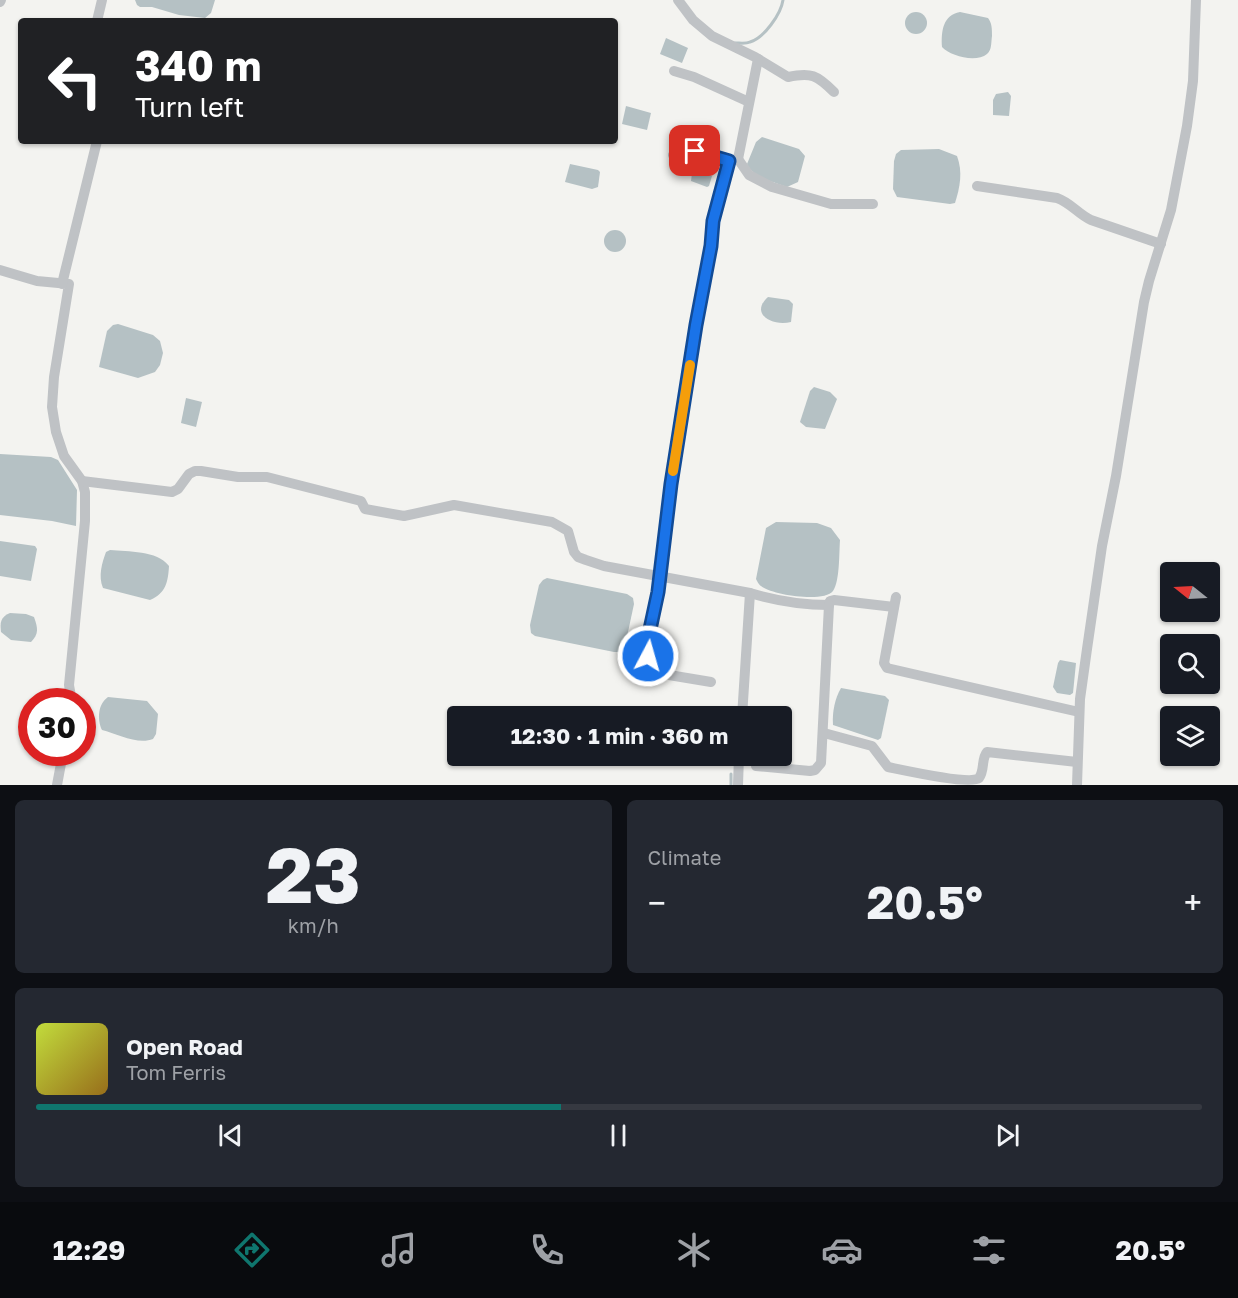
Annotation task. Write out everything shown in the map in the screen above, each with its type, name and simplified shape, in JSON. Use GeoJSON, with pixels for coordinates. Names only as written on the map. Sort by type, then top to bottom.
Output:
{"type":"FeatureCollection","features":[{"type":"Feature","properties":{"kind":"street"},"geometry":{"type":"LineString","coordinates":[[98,18],[102,0]]}},
{"type":"Feature","properties":{"kind":"street"},"geometry":{"type":"LineString","coordinates":[[678,0],[693,20],[712,36],[759,59],[788,77],[805,73],[812,74],[834,92]]}},
{"type":"Feature","properties":{"kind":"street"},"geometry":{"type":"LineString","coordinates":[[1077,785],[1079,712],[1102,546],[1149,281],[1171,210],[1190,104],[1196,0]]}},
{"type":"Feature","properties":{"kind":"street"},"geometry":{"type":"LineString","coordinates":[[711,682],[651,672],[648,656],[649,634],[696,325],[711,246],[713,221],[734,160],[759,59]]}},
{"type":"Feature","properties":{"kind":"street"},"geometry":{"type":"LineString","coordinates":[[674,70],[749,102]]}},
{"type":"Feature","properties":{"kind":"street"},"geometry":{"type":"LineString","coordinates":[[62,284],[96,144]]}},
{"type":"Feature","properties":{"kind":"street"},"geometry":{"type":"LineString","coordinates":[[674,155],[695,151],[734,160],[749,175],[772,187],[831,204],[873,204]]}},
{"type":"Feature","properties":{"kind":"street"},"geometry":{"type":"LineString","coordinates":[[977,186],[1057,198],[1067,202],[1091,220],[1161,244]]}},
{"type":"Feature","properties":{"kind":"street"},"geometry":{"type":"LineString","coordinates":[[0,270],[37,281],[69,284],[54,377],[52,408],[56,432],[64,456],[82,481],[85,492],[85,521],[70,676],[71,688]]}},
{"type":"Feature","properties":{"kind":"street"},"geometry":{"type":"LineString","coordinates":[[82,481],[172,492],[178,489],[189,474],[201,471],[238,477],[267,477],[361,501],[365,509],[404,516],[454,505],[552,522],[568,531],[574,552],[578,557],[604,566],[803,605],[829,604],[834,600],[895,602],[884,663],[887,668],[1079,712]]}},
{"type":"Feature","properties":{"kind":"street"},"geometry":{"type":"LineString","coordinates":[[743,706],[750,593]]}},
{"type":"Feature","properties":{"kind":"street"},"geometry":{"type":"LineString","coordinates":[[756,766],[803,771],[815,770],[822,759],[829,604]]}},
{"type":"Feature","properties":{"kind":"street"},"geometry":{"type":"LineString","coordinates":[[824,733],[872,746],[888,767],[951,780],[970,782],[978,779],[984,754],[987,752],[1077,762]]}},
{"type":"Feature","properties":{"kind":"street"},"geometry":{"type":"LineString","coordinates":[[57,785],[61,766]]}},
{"type":"Feature","properties":{"kind":"street"},"geometry":{"type":"LineString","coordinates":[[738,785],[739,766]]}},
{"type":"Feature","properties":{"kind":"shaded area"},"geometry":{"type":"Polygon","coordinates":[[[135,0],[215,0],[211,13],[205,18],[179,15],[152,7],[140,7],[135,0]]]}},
{"type":"Feature","properties":{"kind":"shaded area"},"geometry":{"type":"Polygon","coordinates":[[[916,12],[924,15],[927,23],[924,31],[916,34],[908,31],[905,23],[908,15],[916,12]]]}},
{"type":"Feature","properties":{"kind":"shaded area"},"geometry":{"type":"Polygon","coordinates":[[[960,12],[989,20],[992,36],[991,48],[982,57],[963,57],[942,47],[944,25],[950,16],[960,12]]]}},
{"type":"Feature","properties":{"kind":"shaded area"},"geometry":{"type":"Polygon","coordinates":[[[666,38],[688,48],[682,63],[660,54],[666,38]]]}},
{"type":"Feature","properties":{"kind":"shaded area"},"geometry":{"type":"Polygon","coordinates":[[[1008,92],[1011,96],[1009,116],[993,115],[993,100],[996,94],[1008,92]]]}},
{"type":"Feature","properties":{"kind":"shaded area"},"geometry":{"type":"Polygon","coordinates":[[[626,106],[651,113],[647,130],[622,124],[626,106]]]}},
{"type":"Feature","properties":{"kind":"shaded area"},"geometry":{"type":"Polygon","coordinates":[[[762,137],[799,149],[805,156],[798,182],[787,187],[764,179],[750,169],[747,164],[756,142],[762,137]]]}},
{"type":"Feature","properties":{"kind":"shaded area"},"geometry":{"type":"Polygon","coordinates":[[[939,149],[957,156],[959,162],[960,180],[955,203],[897,197],[893,189],[896,154],[901,150],[939,149]]]}},
{"type":"Feature","properties":{"kind":"shaded area"},"geometry":{"type":"Polygon","coordinates":[[[570,164],[598,170],[600,172],[598,187],[592,189],[565,182],[570,164]]]}},
{"type":"Feature","properties":{"kind":"shaded area"},"geometry":{"type":"Polygon","coordinates":[[[696,169],[712,176],[709,186],[691,181],[692,173],[696,169]]]}},
{"type":"Feature","properties":{"kind":"shaded area"},"geometry":{"type":"Polygon","coordinates":[[[615,230],[623,233],[626,241],[623,249],[615,252],[607,249],[604,241],[607,233],[615,230]]]}},
{"type":"Feature","properties":{"kind":"shaded area"},"geometry":{"type":"Polygon","coordinates":[[[768,297],[789,300],[793,304],[791,322],[777,323],[762,314],[763,303],[768,297]]]}},
{"type":"Feature","properties":{"kind":"shaded area"},"geometry":{"type":"Polygon","coordinates":[[[118,324],[153,335],[160,341],[163,353],[160,365],[155,372],[138,378],[99,367],[107,331],[113,325],[118,324]]]}},
{"type":"Feature","properties":{"kind":"shaded area"},"geometry":{"type":"Polygon","coordinates":[[[814,387],[830,392],[837,399],[825,429],[806,427],[800,422],[810,391],[814,387]]]}},
{"type":"Feature","properties":{"kind":"shaded area"},"geometry":{"type":"Polygon","coordinates":[[[186,398],[202,402],[196,427],[181,423],[186,398]]]}},
{"type":"Feature","properties":{"kind":"shaded area"},"geometry":{"type":"Polygon","coordinates":[[[0,454],[51,457],[58,460],[77,490],[76,526],[0,515],[0,454]]]}},
{"type":"Feature","properties":{"kind":"shaded area"},"geometry":{"type":"Polygon","coordinates":[[[776,522],[817,523],[831,528],[840,540],[838,574],[833,591],[828,595],[809,597],[786,595],[760,585],[756,579],[766,528],[776,522]]]}},
{"type":"Feature","properties":{"kind":"shaded area"},"geometry":{"type":"Polygon","coordinates":[[[0,541],[35,546],[37,549],[31,581],[0,576],[0,541]]]}},
{"type":"Feature","properties":{"kind":"shaded area"},"geometry":{"type":"Polygon","coordinates":[[[110,550],[150,554],[164,561],[169,566],[167,582],[160,594],[150,600],[103,588],[101,570],[106,552],[110,550]]]}},
{"type":"Feature","properties":{"kind":"shaded area"},"geometry":{"type":"Polygon","coordinates":[[[547,578],[627,594],[633,598],[634,604],[625,646],[621,652],[535,636],[531,633],[530,625],[539,585],[547,578]]]}},
{"type":"Feature","properties":{"kind":"shaded area"},"geometry":{"type":"Polygon","coordinates":[[[10,613],[34,617],[37,631],[31,642],[11,640],[1,632],[1,621],[10,613]]]}},
{"type":"Feature","properties":{"kind":"shaded area"},"geometry":{"type":"Polygon","coordinates":[[[1060,660],[1076,663],[1073,693],[1070,695],[1057,693],[1053,687],[1060,660]]]}},
{"type":"Feature","properties":{"kind":"shaded area"},"geometry":{"type":"Polygon","coordinates":[[[841,688],[885,696],[889,700],[881,738],[878,740],[833,725],[834,705],[841,688]]]}},
{"type":"Feature","properties":{"kind":"shaded area"},"geometry":{"type":"Polygon","coordinates":[[[108,697],[147,701],[158,714],[156,734],[153,739],[134,740],[102,730],[99,712],[108,697]]]}},
{"type":"Feature","properties":{"kind":"waterway"},"geometry":{"type":"LineString","coordinates":[[735,43],[748,43],[761,36],[775,18],[783,0]]}},
{"type":"Feature","properties":{"kind":"waterway"},"geometry":{"type":"LineString","coordinates":[[731,774],[731,785]]}},
{"type":"Feature","properties":{"kind":"slow traffic"},"geometry":{"type":"LineString","coordinates":[[673,471],[690,365]]}},
{"type":"Feature","properties":{"kind":"route"},"geometry":{"type":"LineString","coordinates":[[648,656],[649,634],[658,592],[662,542],[696,325],[711,246],[713,221],[729,161],[695,151]]}}]}
